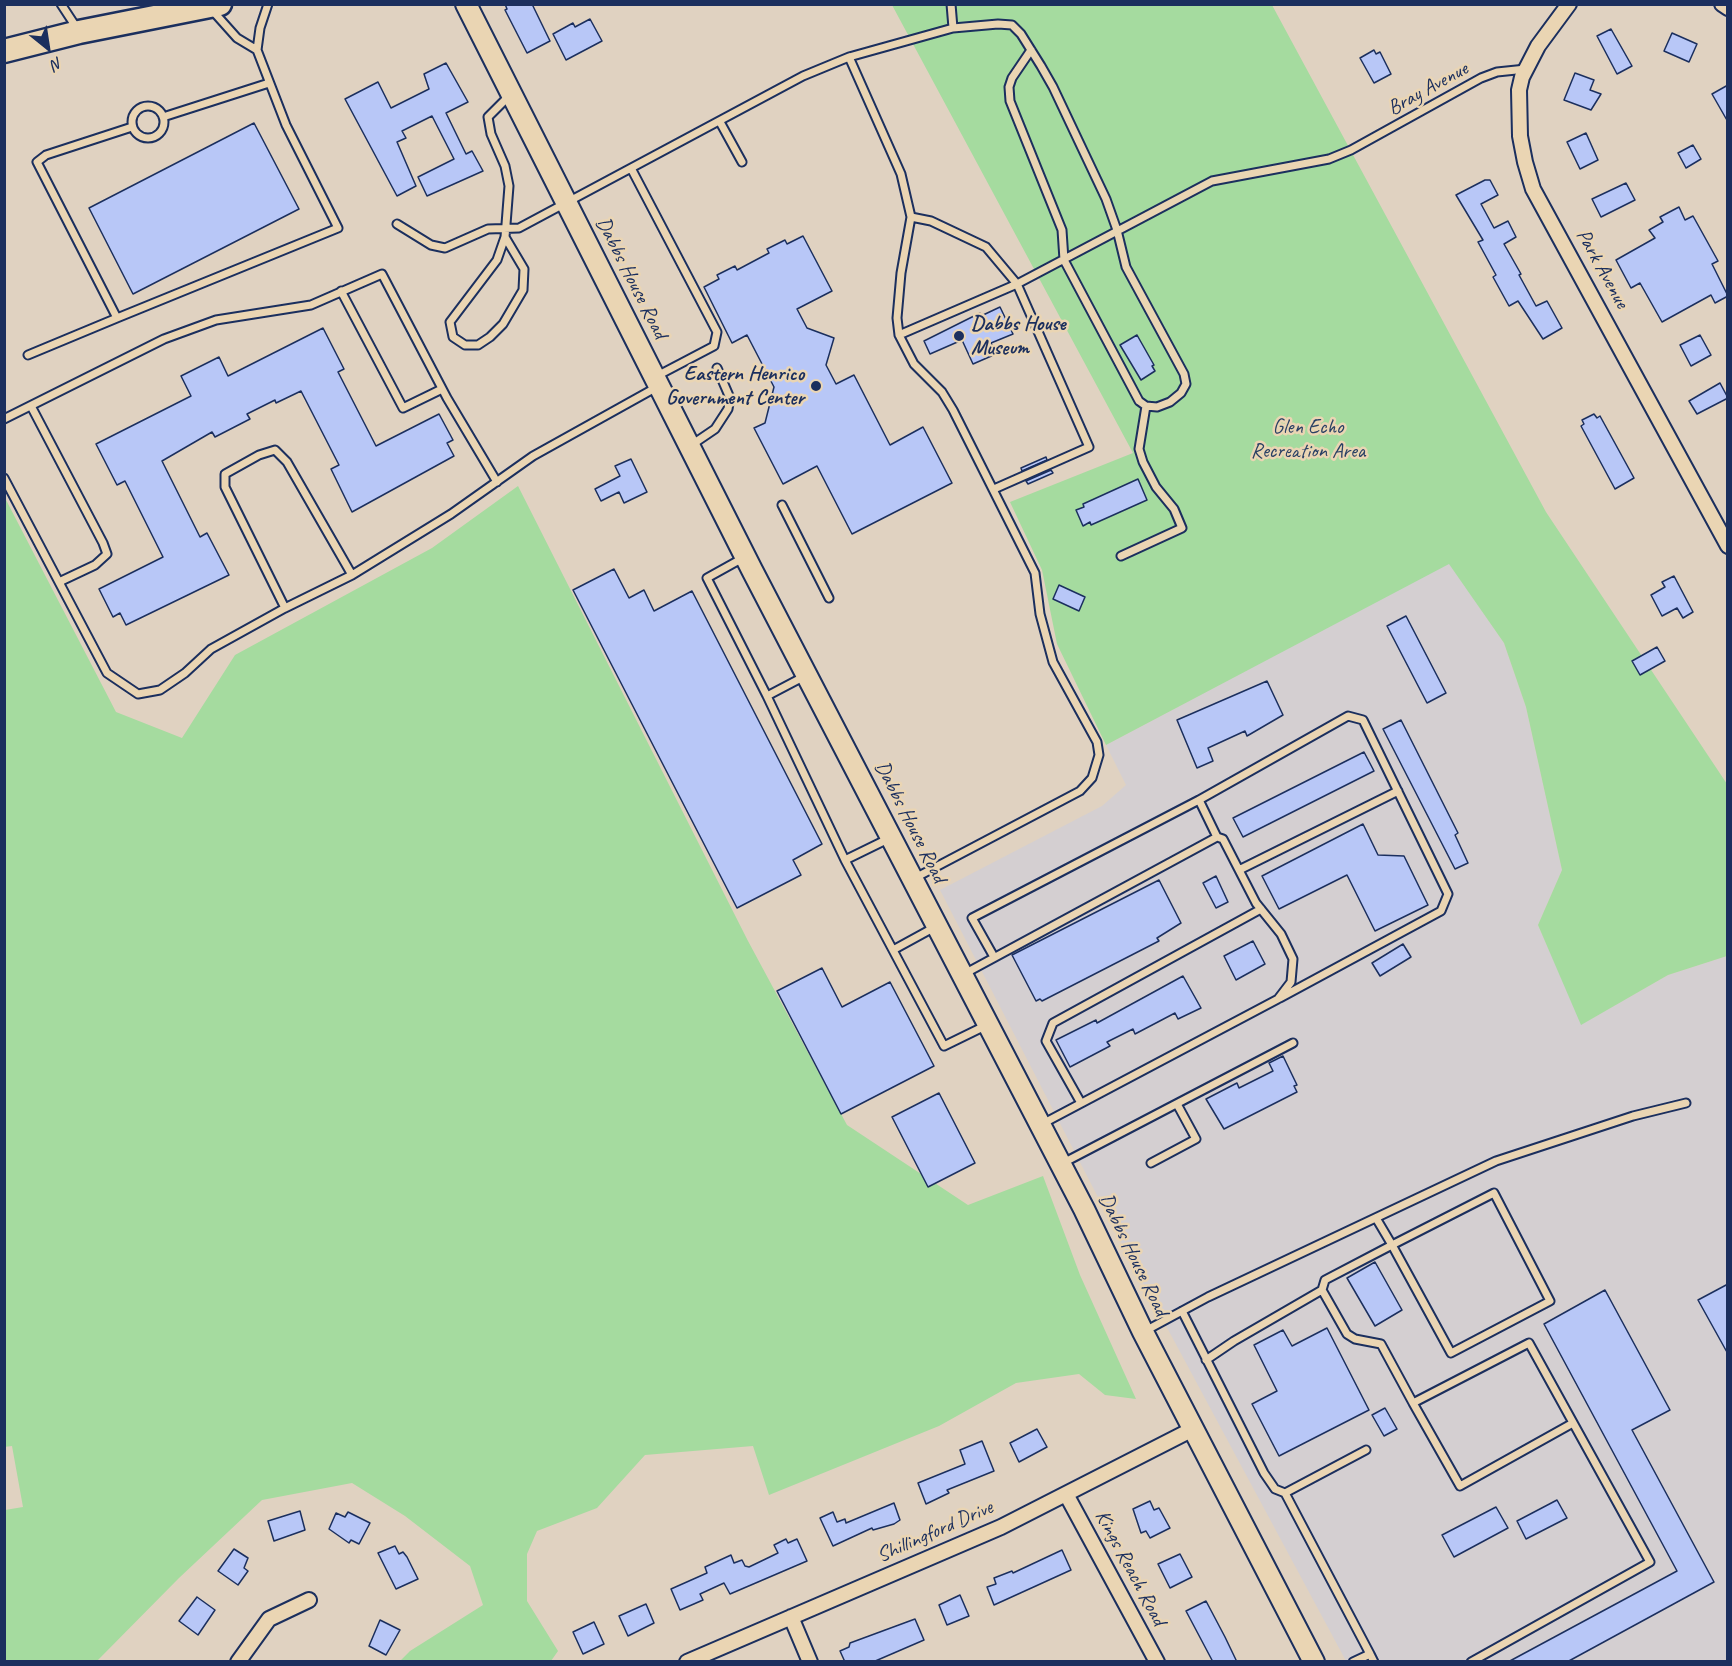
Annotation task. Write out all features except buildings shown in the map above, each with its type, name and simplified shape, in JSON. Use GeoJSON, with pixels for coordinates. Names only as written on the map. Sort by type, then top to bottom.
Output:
{"type":"FeatureCollection","features":[{"type":"Feature","properties":{"kind":"main road"},"geometry":{"type":"LineString","coordinates":[[4,51],[79,32],[214,5]]}},
{"type":"Feature","properties":{"kind":"street","name":"Dabbs House Road"},"geometry":{"type":"LineString","coordinates":[[466,4],[746,556],[1061,1165],[1143,1332],[1195,1428],[1314,1662]]}},
{"type":"Feature","properties":{"kind":"street","name":"Park Avenue"},"geometry":{"type":"LineString","coordinates":[[1569,4],[1538,46],[1526,69],[1519,90],[1520,136],[1533,189],[1728,546]]}},
{"type":"Feature","properties":{"kind":"street"},"geometry":{"type":"LineString","coordinates":[[1722,4],[1728,8]]}},
{"type":"Feature","properties":{"kind":"street","name":"Shillingford Drive"},"geometry":{"type":"LineString","coordinates":[[687,1662],[1001,1527],[1195,1428]]}},
{"type":"Feature","properties":{"kind":"street","name":"Kings Reach Road"},"geometry":{"type":"LineString","coordinates":[[1066,1494],[1156,1662]]}},
{"type":"Feature","properties":{"kind":"street"},"geometry":{"type":"LineString","coordinates":[[238,1662],[269,1619],[309,1600]]}},
{"type":"Feature","properties":{"kind":"street"},"geometry":{"type":"LineString","coordinates":[[791,1617],[810,1662]]}},
{"type":"Feature","properties":{"kind":"lane"},"geometry":{"type":"LineString","coordinates":[[61,4],[79,32]]}},
{"type":"Feature","properties":{"kind":"lane"},"geometry":{"type":"LineString","coordinates":[[28,355],[338,228],[301,156],[256,50],[268,4]]}},
{"type":"Feature","properties":{"kind":"lane"},"geometry":{"type":"LineString","coordinates":[[951,4],[953,28]]}},
{"type":"Feature","properties":{"kind":"lane"},"geometry":{"type":"LineString","coordinates":[[214,5],[237,38],[256,50]]}},
{"type":"Feature","properties":{"kind":"lane"},"geometry":{"type":"LineString","coordinates":[[397,224],[431,245],[445,248],[488,229],[519,228],[632,170],[803,76],[849,57],[953,28],[1012,25],[1031,51],[1053,87],[1106,199],[1117,230],[1126,267],[1184,374],[1186,384],[1181,393],[1170,402],[1157,407],[1146,406],[1139,401],[1064,260],[1062,230],[1010,101],[1009,87],[1012,78],[1031,51]]}},
{"type":"Feature","properties":{"kind":"lane"},"geometry":{"type":"LineString","coordinates":[[849,57],[901,174],[911,217],[901,273],[897,318],[899,335],[914,364],[942,392],[953,410],[1035,573],[1040,614],[1053,663],[1097,742],[1099,755],[1092,778],[1080,791],[913,879]]}},
{"type":"Feature","properties":{"kind":"lane","name":"Bray Avenue"},"geometry":{"type":"LineString","coordinates":[[899,335],[1017,284],[1212,181],[1329,159],[1351,150],[1480,78],[1526,69]]}},
{"type":"Feature","properties":{"kind":"lane"},"geometry":{"type":"LineString","coordinates":[[163,117],[269,83]]}},
{"type":"Feature","properties":{"kind":"lane"},"geometry":{"type":"LineString","coordinates":[[505,237],[524,269],[526,278],[523,290],[503,324],[490,337],[478,345],[465,345],[453,337],[450,330],[452,316],[482,283],[497,260],[505,237],[509,186],[505,165],[491,134],[488,117],[511,94]]}},
{"type":"Feature","properties":{"kind":"lane"},"geometry":{"type":"LineString","coordinates":[[140,108],[156,109],[163,117],[160,131],[152,137],[138,135],[132,127],[133,116],[140,108]]}},
{"type":"Feature","properties":{"kind":"lane"},"geometry":{"type":"LineString","coordinates":[[720,122],[742,162]]}},
{"type":"Feature","properties":{"kind":"lane"},"geometry":{"type":"LineString","coordinates":[[117,318],[37,162],[46,155],[132,127]]}},
{"type":"Feature","properties":{"kind":"lane"},"geometry":{"type":"LineString","coordinates":[[4,478],[107,673],[138,694],[160,690],[185,673],[211,649],[351,575],[451,514],[533,456],[714,346],[717,332],[632,170]]}},
{"type":"Feature","properties":{"kind":"lane"},"geometry":{"type":"LineString","coordinates":[[911,217],[931,221],[986,247],[1017,284],[1089,447],[994,489]]}},
{"type":"Feature","properties":{"kind":"lane"},"geometry":{"type":"LineString","coordinates":[[4,419],[164,339],[216,320],[311,305],[382,273],[442,389],[497,482]]}},
{"type":"Feature","properties":{"kind":"lane"},"geometry":{"type":"LineString","coordinates":[[341,291],[403,408],[442,389]]}},
{"type":"Feature","properties":{"kind":"lane"},"geometry":{"type":"LineString","coordinates":[[690,446],[715,429],[728,409],[730,398],[717,368]]}},
{"type":"Feature","properties":{"kind":"lane"},"geometry":{"type":"LineString","coordinates":[[31,406],[107,554],[95,565],[59,582]]}},
{"type":"Feature","properties":{"kind":"lane"},"geometry":{"type":"LineString","coordinates":[[1121,556],[1182,528],[1174,509],[1156,487],[1139,449],[1146,406]]}},
{"type":"Feature","properties":{"kind":"lane"},"geometry":{"type":"LineString","coordinates":[[285,608],[225,487],[225,474],[258,455],[275,450],[287,462],[351,575]]}},
{"type":"Feature","properties":{"kind":"lane"},"geometry":{"type":"LineString","coordinates":[[782,505],[829,598]]}},
{"type":"Feature","properties":{"kind":"lane"},"geometry":{"type":"LineString","coordinates":[[746,556],[706,578],[767,696],[845,860],[944,1046],[987,1024]]}},
{"type":"Feature","properties":{"kind":"lane"},"geometry":{"type":"LineString","coordinates":[[767,696],[807,675]]}},
{"type":"Feature","properties":{"kind":"lane"},"geometry":{"type":"LineString","coordinates":[[994,957],[972,918],[1199,800],[1348,716],[1363,720],[1448,894],[1441,911],[1040,1125]]}},
{"type":"Feature","properties":{"kind":"lane"},"geometry":{"type":"LineString","coordinates":[[1239,870],[1398,791]]}},
{"type":"Feature","properties":{"kind":"lane"},"geometry":{"type":"LineString","coordinates":[[1199,800],[1217,837],[1223,839],[1261,909],[1281,934],[1293,959],[1291,982],[1278,999]]}},
{"type":"Feature","properties":{"kind":"lane"},"geometry":{"type":"LineString","coordinates":[[845,860],[891,837]]}},
{"type":"Feature","properties":{"kind":"lane"},"geometry":{"type":"LineString","coordinates":[[962,975],[1217,837]]}},
{"type":"Feature","properties":{"kind":"lane"},"geometry":{"type":"LineString","coordinates":[[1081,1103],[1046,1041],[1053,1023],[1261,909]]}},
{"type":"Feature","properties":{"kind":"lane"},"geometry":{"type":"LineString","coordinates":[[893,950],[937,926]]}},
{"type":"Feature","properties":{"kind":"lane"},"geometry":{"type":"LineString","coordinates":[[1061,1165],[1293,1043]]}},
{"type":"Feature","properties":{"kind":"lane"},"geometry":{"type":"LineString","coordinates":[[1143,1332],[1182,1311],[1496,1161],[1633,1116],[1686,1103]]}},
{"type":"Feature","properties":{"kind":"lane"},"geometry":{"type":"LineString","coordinates":[[1151,1163],[1196,1139],[1177,1104]]}},
{"type":"Feature","properties":{"kind":"lane"},"geometry":{"type":"LineString","coordinates":[[1206,1360],[1322,1290],[1325,1280],[1392,1245],[1494,1193],[1550,1301],[1451,1353],[1392,1245],[1376,1218]]}},
{"type":"Feature","properties":{"kind":"lane"},"geometry":{"type":"LineString","coordinates":[[1322,1290],[1347,1334],[1354,1339],[1381,1344],[1460,1486],[1573,1423]]}},
{"type":"Feature","properties":{"kind":"lane"},"geometry":{"type":"LineString","coordinates":[[1182,1311],[1264,1473],[1275,1490],[1285,1493],[1366,1450]]}},
{"type":"Feature","properties":{"kind":"lane"},"geometry":{"type":"LineString","coordinates":[[1413,1403],[1529,1342],[1650,1562],[1471,1662]]}},
{"type":"Feature","properties":{"kind":"lane"},"geometry":{"type":"LineString","coordinates":[[1285,1493],[1374,1662]]}},
{"type":"Feature","properties":{"kind":"lane"},"geometry":{"type":"LineString","coordinates":[[1353,1662],[1370,1654]]}},
{"type":"Feature","properties":{"kind":"shaded area"},"geometry":{"type":"Polygon","coordinates":[[[1449,563],[1504,643],[1526,707],[1562,870],[1538,925],[1582,1024],[1668,975],[1727,956],[1727,1661],[1346,1661],[1120,1240],[940,890],[1102,806],[1126,785],[1106,745],[1449,563]]]}},
{"type":"Feature","properties":{"kind":"green space","name":"Glen Echo Recreation Area"},"geometry":{"type":"Polygon","coordinates":[[[892,5],[1272,5],[1546,512],[1727,784],[1727,956],[1668,975],[1581,1025],[1538,925],[1562,870],[1526,707],[1504,643],[1449,564],[1106,745],[1057,644],[1042,570],[1010,502],[1133,453],[892,5]]]}},
{"type":"Feature","properties":{"kind":"green space"},"geometry":{"type":"Polygon","coordinates":[[[518,486],[748,941],[847,1125],[968,1205],[1043,1176],[1080,1275],[1136,1399],[1105,1395],[1079,1374],[1016,1383],[939,1426],[769,1495],[753,1446],[645,1455],[597,1508],[537,1531],[527,1554],[527,1601],[558,1651],[551,1661],[400,1661],[410,1651],[483,1605],[470,1566],[405,1516],[352,1483],[262,1500],[179,1578],[97,1661],[5,1661],[5,1510],[23,1507],[12,1446],[4,1447],[4,496],[116,712],[182,738],[235,655],[432,548],[518,486]]]}},
{"type":"Feature","properties":{"kind":"place","name":"Dabbs House Museum"},"geometry":{"type":"Point","coordinates":[959,336]}},
{"type":"Feature","properties":{"kind":"place","name":"Eastern Henrico Government Center"},"geometry":{"type":"Point","coordinates":[816,386]}}]}
